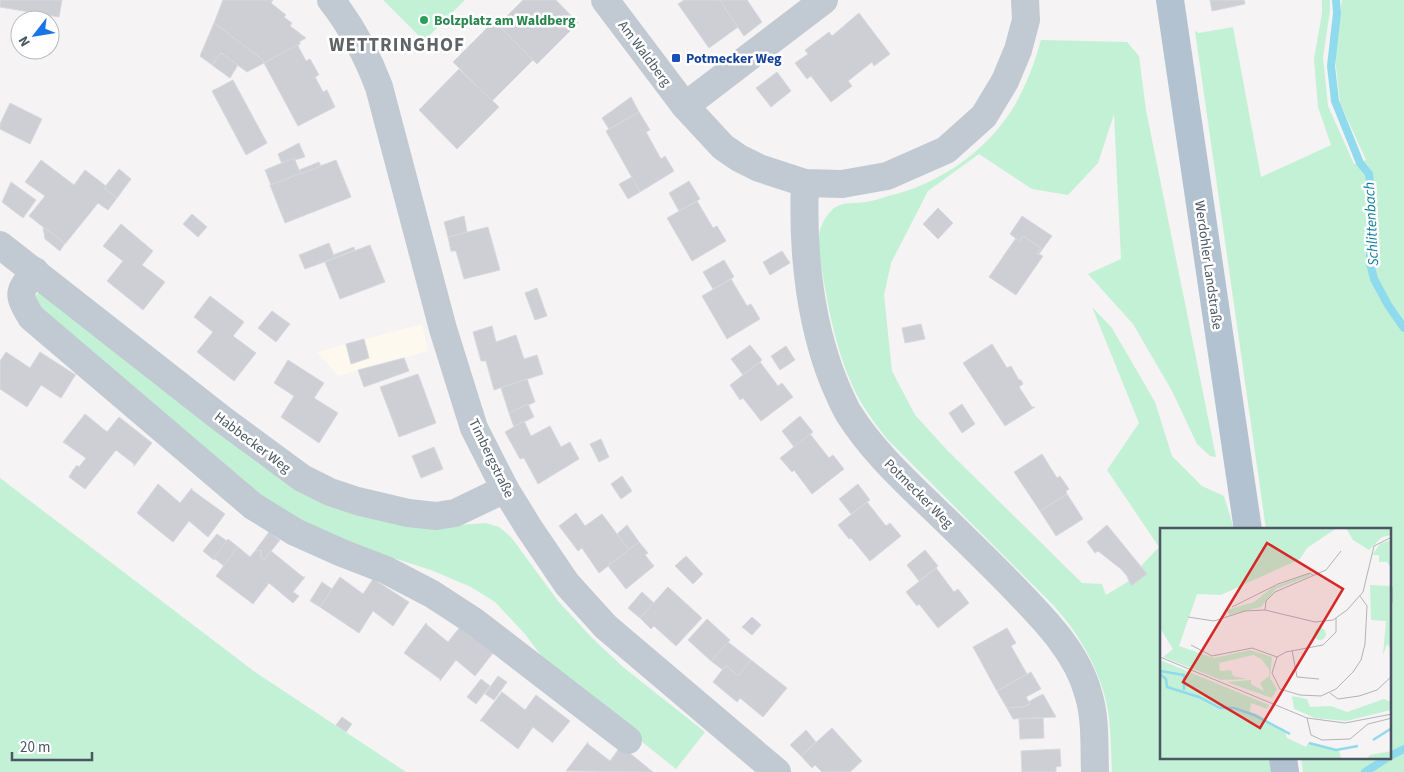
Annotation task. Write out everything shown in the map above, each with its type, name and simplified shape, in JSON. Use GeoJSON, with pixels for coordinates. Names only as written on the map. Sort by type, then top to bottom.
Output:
{"type":"FeatureCollection","features":[{"type":"Feature","properties":{"kind":"main road","name":"Werdohler Landstraße"},"geometry":{"type":"LineString","coordinates":[[1170,0],[1248,528]]}},
{"type":"Feature","properties":{"kind":"street","name":"Timbergstraße"},"geometry":{"type":"LineString","coordinates":[[331,0],[359,40],[379,87],[442,329],[474,428],[505,489],[567,584],[606,627],[777,772]]}},
{"type":"Feature","properties":{"kind":"street","name":"Am Waldberg"},"geometry":{"type":"LineString","coordinates":[[605,0],[685,106],[723,147],[759,168],[805,183],[842,184],[887,176],[946,150],[984,116],[1005,81],[1018,50],[1026,20],[1025,0]]}},
{"type":"Feature","properties":{"kind":"street"},"geometry":{"type":"LineString","coordinates":[[685,106],[824,0]]}},
{"type":"Feature","properties":{"kind":"street","name":"Potmecker Weg"},"geometry":{"type":"LineString","coordinates":[[805,183],[804,216],[812,309],[823,352],[848,414],[885,461],[1022,597],[1048,624],[1066,648],[1083,678],[1089,694],[1093,722],[1095,772]]}},
{"type":"Feature","properties":{"kind":"street","name":"Habbecker Weg"},"geometry":{"type":"LineString","coordinates":[[0,244],[270,454],[302,478],[330,492],[357,501],[408,513],[436,516],[455,513],[505,489]]}},
{"type":"Feature","properties":{"kind":"street"},"geometry":{"type":"LineString","coordinates":[[36,271],[22,288],[21,295],[32,318],[139,411],[253,506],[296,532],[386,570],[432,594],[475,622],[628,740]]}},
{"type":"Feature","properties":{"kind":"shaded area"},"geometry":{"type":"Polygon","coordinates":[[[422,324],[428,351],[338,376],[317,352],[422,324]]]}},
{"type":"Feature","properties":{"kind":"green space","name":"Bolzplatz am Waldberg"},"geometry":{"type":"Polygon","coordinates":[[[383,0],[465,0],[424,41],[383,0]]]}},
{"type":"Feature","properties":{"kind":"green space"},"geometry":{"type":"Polygon","coordinates":[[[1322,0],[1330,0],[1323,57],[1328,106],[1354,164],[1366,160],[1340,103],[1335,58],[1342,0],[1404,0],[1404,772],[1303,772],[1301,760],[1392,760],[1392,528],[1266,528],[1195,31],[1199,33],[1233,27],[1261,177],[1331,145],[1318,107],[1314,59],[1322,13],[1322,0]]]}},
{"type":"Feature","properties":{"kind":"green space"},"geometry":{"type":"Polygon","coordinates":[[[1041,40],[1127,42],[1139,56],[1146,110],[1216,457],[1210,456],[1197,444],[1172,391],[1133,324],[1088,274],[1121,259],[1114,114],[1098,163],[1068,195],[1032,189],[979,154],[928,191],[891,263],[884,295],[892,371],[915,415],[947,450],[1082,583],[1102,584],[1106,595],[1129,581],[1131,586],[1146,574],[1141,566],[1159,547],[1107,470],[1139,423],[1092,307],[1112,328],[1155,402],[1172,456],[1202,486],[1224,496],[1234,528],[1160,528],[1160,760],[1270,760],[1272,772],[1112,772],[1110,725],[1102,688],[1090,658],[1074,631],[1054,606],[887,439],[859,399],[842,359],[825,290],[820,256],[819,235],[825,219],[835,208],[847,203],[871,201],[907,191],[926,183],[944,174],[978,150],[1005,120],[1016,103],[1041,40]]]}},
{"type":"Feature","properties":{"kind":"green space"},"geometry":{"type":"Polygon","coordinates":[[[39,292],[258,463],[282,479],[419,528],[486,523],[499,527],[511,537],[558,601],[592,638],[623,667],[705,732],[676,769],[552,670],[525,634],[495,602],[471,587],[431,570],[368,550],[279,514],[84,352],[32,299],[39,292]]]}},
{"type":"Feature","properties":{"kind":"green space"},"geometry":{"type":"Polygon","coordinates":[[[0,478],[255,672],[406,772],[0,772],[0,478]]]}},
{"type":"Feature","properties":{"kind":"building"},"geometry":{"type":"Polygon","coordinates":[[[0,0],[62,0],[60,11],[18,10],[0,7],[0,0]]]}},
{"type":"Feature","properties":{"kind":"building"},"geometry":{"type":"Polygon","coordinates":[[[223,0],[273,0],[271,3],[286,15],[284,17],[292,23],[290,26],[306,38],[299,42],[300,44],[264,63],[214,23],[223,0]]]}},
{"type":"Feature","properties":{"kind":"building"},"geometry":{"type":"Polygon","coordinates":[[[523,0],[556,0],[578,23],[537,64],[498,25],[523,0]]]}},
{"type":"Feature","properties":{"kind":"building"},"geometry":{"type":"Polygon","coordinates":[[[684,0],[719,0],[738,27],[709,48],[678,4],[684,0]]]}},
{"type":"Feature","properties":{"kind":"building"},"geometry":{"type":"Polygon","coordinates":[[[719,0],[747,0],[762,22],[744,36],[725,6],[719,0]]]}},
{"type":"Feature","properties":{"kind":"building"},"geometry":{"type":"Polygon","coordinates":[[[1210,0],[1244,0],[1245,4],[1212,11],[1210,0]]]}},
{"type":"Feature","properties":{"kind":"building"},"geometry":{"type":"Polygon","coordinates":[[[859,13],[890,54],[874,66],[872,62],[848,81],[852,86],[831,102],[811,76],[807,79],[795,63],[808,54],[805,50],[829,32],[832,36],[859,13]]]}},
{"type":"Feature","properties":{"kind":"building"},"geometry":{"type":"Polygon","coordinates":[[[494,21],[533,60],[492,101],[453,62],[494,21]]]}},
{"type":"Feature","properties":{"kind":"building"},"geometry":{"type":"Polygon","coordinates":[[[214,23],[263,60],[264,63],[247,72],[221,53],[212,65],[200,56],[214,23]]]}},
{"type":"Feature","properties":{"kind":"building"},"geometry":{"type":"Polygon","coordinates":[[[301,43],[298,46],[306,61],[310,59],[319,75],[315,77],[323,92],[327,90],[335,107],[298,126],[264,63],[301,43]]]}},
{"type":"Feature","properties":{"kind":"building"},"geometry":{"type":"Polygon","coordinates":[[[221,53],[238,65],[230,78],[212,65],[221,53]]]}},
{"type":"Feature","properties":{"kind":"building"},"geometry":{"type":"Polygon","coordinates":[[[459,69],[499,107],[457,149],[419,110],[459,69]]]}},
{"type":"Feature","properties":{"kind":"building"},"geometry":{"type":"Polygon","coordinates":[[[777,72],[791,91],[771,107],[756,88],[777,72]]]}},
{"type":"Feature","properties":{"kind":"building"},"geometry":{"type":"Polygon","coordinates":[[[233,80],[267,143],[246,155],[212,91],[233,80]]]}},
{"type":"Feature","properties":{"kind":"building"},"geometry":{"type":"Polygon","coordinates":[[[631,97],[639,112],[609,129],[602,118],[631,97]]]}},
{"type":"Feature","properties":{"kind":"building"},"geometry":{"type":"Polygon","coordinates":[[[10,103],[42,119],[30,144],[0,129],[0,124],[10,103]]]}},
{"type":"Feature","properties":{"kind":"building"},"geometry":{"type":"Polygon","coordinates":[[[639,112],[650,130],[646,132],[661,159],[665,156],[674,171],[640,192],[606,131],[639,112]]]}},
{"type":"Feature","properties":{"kind":"building"},"geometry":{"type":"Polygon","coordinates":[[[299,143],[305,157],[295,160],[294,158],[282,164],[278,154],[299,143]]]}},
{"type":"Feature","properties":{"kind":"building"},"geometry":{"type":"Polygon","coordinates":[[[294,158],[301,174],[271,185],[265,170],[294,158]]]}},
{"type":"Feature","properties":{"kind":"building"},"geometry":{"type":"Polygon","coordinates":[[[41,160],[74,185],[85,170],[106,186],[104,188],[117,198],[108,210],[98,203],[65,244],[29,216],[45,196],[25,182],[41,160]]]}},
{"type":"Feature","properties":{"kind":"building"},"geometry":{"type":"Polygon","coordinates":[[[336,160],[351,197],[285,223],[270,185],[336,160]]]}},
{"type":"Feature","properties":{"kind":"building"},"geometry":{"type":"Polygon","coordinates":[[[319,162],[321,166],[301,174],[299,170],[319,162]]]}},
{"type":"Feature","properties":{"kind":"building"},"geometry":{"type":"Polygon","coordinates":[[[119,169],[131,179],[117,198],[104,188],[119,169]]]}},
{"type":"Feature","properties":{"kind":"building"},"geometry":{"type":"Polygon","coordinates":[[[632,177],[640,192],[628,199],[619,184],[632,177]]]}},
{"type":"Feature","properties":{"kind":"building"},"geometry":{"type":"Polygon","coordinates":[[[689,181],[700,199],[679,211],[669,193],[689,181]]]}},
{"type":"Feature","properties":{"kind":"building"},"geometry":{"type":"Polygon","coordinates":[[[11,182],[36,200],[23,218],[2,202],[11,182]]]}},
{"type":"Feature","properties":{"kind":"building"},"geometry":{"type":"Polygon","coordinates":[[[697,201],[713,228],[717,226],[726,241],[692,261],[667,218],[697,201]]]}},
{"type":"Feature","properties":{"kind":"building"},"geometry":{"type":"Polygon","coordinates":[[[938,208],[953,223],[938,239],[923,224],[938,208]]]}},
{"type":"Feature","properties":{"kind":"building"},"geometry":{"type":"Polygon","coordinates":[[[192,214],[207,227],[198,237],[183,224],[192,214]]]}},
{"type":"Feature","properties":{"kind":"building"},"geometry":{"type":"Polygon","coordinates":[[[464,216],[467,232],[448,237],[444,222],[464,216]]]}},
{"type":"Feature","properties":{"kind":"building"},"geometry":{"type":"Polygon","coordinates":[[[1022,216],[1052,236],[1039,254],[1037,253],[1041,248],[1023,236],[1019,241],[1010,234],[1022,216]]]}},
{"type":"Feature","properties":{"kind":"building"},"geometry":{"type":"Polygon","coordinates":[[[121,224],[153,251],[142,265],[165,282],[143,310],[107,281],[123,261],[103,246],[121,224]]]}},
{"type":"Feature","properties":{"kind":"building"},"geometry":{"type":"Polygon","coordinates":[[[43,227],[65,243],[60,251],[45,239],[43,227]]]}},
{"type":"Feature","properties":{"kind":"building"},"geometry":{"type":"Polygon","coordinates":[[[488,227],[500,270],[464,279],[456,251],[451,251],[448,237],[488,227]]]}},
{"type":"Feature","properties":{"kind":"building"},"geometry":{"type":"Polygon","coordinates":[[[1023,236],[1041,248],[1037,253],[1043,256],[1016,295],[989,277],[1016,238],[1019,241],[1023,236]]]}},
{"type":"Feature","properties":{"kind":"building"},"geometry":{"type":"Polygon","coordinates":[[[329,243],[335,258],[305,269],[299,255],[329,243]]]}},
{"type":"Feature","properties":{"kind":"building"},"geometry":{"type":"Polygon","coordinates":[[[370,245],[385,282],[340,299],[325,262],[370,245]]]}},
{"type":"Feature","properties":{"kind":"building"},"geometry":{"type":"Polygon","coordinates":[[[354,247],[355,250],[335,258],[333,255],[354,247]]]}},
{"type":"Feature","properties":{"kind":"building"},"geometry":{"type":"Polygon","coordinates":[[[782,251],[790,263],[770,275],[763,262],[782,251]]]}},
{"type":"Feature","properties":{"kind":"building"},"geometry":{"type":"Polygon","coordinates":[[[724,260],[734,277],[713,289],[703,272],[724,260]]]}},
{"type":"Feature","properties":{"kind":"building"},"geometry":{"type":"Polygon","coordinates":[[[731,279],[747,306],[751,304],[760,319],[727,339],[702,296],[731,279]]]}},
{"type":"Feature","properties":{"kind":"building"},"geometry":{"type":"Polygon","coordinates":[[[537,288],[547,316],[535,320],[525,293],[537,288]]]}},
{"type":"Feature","properties":{"kind":"building"},"geometry":{"type":"Polygon","coordinates":[[[210,296],[244,322],[233,336],[256,353],[234,381],[197,352],[213,332],[194,317],[210,296]]]}},
{"type":"Feature","properties":{"kind":"building"},"geometry":{"type":"Polygon","coordinates":[[[272,311],[290,324],[276,342],[258,328],[272,311]]]}},
{"type":"Feature","properties":{"kind":"building"},"geometry":{"type":"Polygon","coordinates":[[[921,324],[925,339],[905,343],[902,328],[921,324]]]}},
{"type":"Feature","properties":{"kind":"building"},"geometry":{"type":"Polygon","coordinates":[[[492,326],[496,342],[516,335],[524,359],[537,355],[543,374],[494,390],[486,361],[481,361],[473,332],[492,326]]]}},
{"type":"Feature","properties":{"kind":"building"},"geometry":{"type":"Polygon","coordinates":[[[364,339],[369,358],[351,364],[346,344],[364,339]]]}},
{"type":"Feature","properties":{"kind":"building"},"geometry":{"type":"Polygon","coordinates":[[[992,344],[1007,368],[1011,366],[1019,380],[1021,380],[1023,384],[1019,387],[1032,407],[1035,407],[1005,426],[963,363],[992,344]]]}},
{"type":"Feature","properties":{"kind":"building"},"geometry":{"type":"Polygon","coordinates":[[[750,345],[762,360],[743,375],[731,359],[750,345]]]}},
{"type":"Feature","properties":{"kind":"building"},"geometry":{"type":"Polygon","coordinates":[[[786,346],[795,360],[780,370],[771,356],[786,346]]]}},
{"type":"Feature","properties":{"kind":"building"},"geometry":{"type":"Polygon","coordinates":[[[6,352],[30,368],[40,352],[76,374],[61,398],[41,385],[27,407],[0,389],[0,361],[6,352]]]}},
{"type":"Feature","properties":{"kind":"building"},"geometry":{"type":"Polygon","coordinates":[[[404,358],[409,371],[364,387],[358,370],[404,358]]]}},
{"type":"Feature","properties":{"kind":"building"},"geometry":{"type":"Polygon","coordinates":[[[288,360],[324,383],[314,398],[338,413],[319,443],[281,417],[294,396],[274,383],[288,360]]]}},
{"type":"Feature","properties":{"kind":"building"},"geometry":{"type":"Polygon","coordinates":[[[760,362],[778,386],[782,383],[793,397],[761,421],[743,398],[740,400],[730,385],[760,362]]]}},
{"type":"Feature","properties":{"kind":"building"},"geometry":{"type":"Polygon","coordinates":[[[418,374],[436,423],[399,437],[380,387],[418,374]]]}},
{"type":"Feature","properties":{"kind":"building"},"geometry":{"type":"Polygon","coordinates":[[[527,379],[535,402],[509,413],[501,388],[527,379]]]}},
{"type":"Feature","properties":{"kind":"building"},"geometry":{"type":"Polygon","coordinates":[[[528,404],[534,417],[514,427],[509,413],[528,404]]]}},
{"type":"Feature","properties":{"kind":"building"},"geometry":{"type":"Polygon","coordinates":[[[962,404],[975,424],[962,433],[949,413],[962,404]]]}},
{"type":"Feature","properties":{"kind":"building"},"geometry":{"type":"Polygon","coordinates":[[[85,414],[107,432],[119,417],[152,443],[134,466],[116,450],[85,489],[69,477],[77,465],[79,467],[86,458],[63,442],[85,414]]]}},
{"type":"Feature","properties":{"kind":"building"},"geometry":{"type":"Polygon","coordinates":[[[800,416],[813,432],[794,447],[782,431],[800,416]]]}},
{"type":"Feature","properties":{"kind":"building"},"geometry":{"type":"Polygon","coordinates":[[[524,421],[531,436],[550,426],[561,447],[570,442],[579,459],[538,484],[524,458],[520,459],[505,432],[524,421]]]}},
{"type":"Feature","properties":{"kind":"building"},"geometry":{"type":"Polygon","coordinates":[[[810,434],[829,458],[833,455],[844,469],[812,494],[794,470],[792,472],[780,458],[810,434]]]}},
{"type":"Feature","properties":{"kind":"building"},"geometry":{"type":"Polygon","coordinates":[[[601,439],[609,457],[599,462],[590,444],[601,439]]]}},
{"type":"Feature","properties":{"kind":"building"},"geometry":{"type":"Polygon","coordinates":[[[434,447],[443,469],[421,478],[412,456],[434,447]]]}},
{"type":"Feature","properties":{"kind":"building"},"geometry":{"type":"Polygon","coordinates":[[[1042,454],[1057,478],[1060,476],[1069,489],[1066,491],[1067,494],[1040,511],[1014,472],[1042,454]]]}},
{"type":"Feature","properties":{"kind":"building"},"geometry":{"type":"Polygon","coordinates":[[[622,476],[632,491],[621,499],[611,484],[622,476]]]}},
{"type":"Feature","properties":{"kind":"building"},"geometry":{"type":"Polygon","coordinates":[[[158,484],[180,503],[192,488],[192,490],[225,514],[208,537],[189,521],[173,542],[137,513],[158,484]]]}},
{"type":"Feature","properties":{"kind":"building"},"geometry":{"type":"Polygon","coordinates":[[[858,484],[870,500],[851,514],[839,499],[858,484]]]}},
{"type":"Feature","properties":{"kind":"building"},"geometry":{"type":"Polygon","coordinates":[[[1067,494],[1083,519],[1056,536],[1040,511],[1067,494]]]}},
{"type":"Feature","properties":{"kind":"building"},"geometry":{"type":"Polygon","coordinates":[[[867,502],[886,526],[890,523],[901,536],[870,561],[838,525],[867,502]]]}},
{"type":"Feature","properties":{"kind":"building"},"geometry":{"type":"Polygon","coordinates":[[[576,513],[585,526],[602,514],[629,550],[599,573],[582,548],[578,551],[559,526],[576,513]]]}},
{"type":"Feature","properties":{"kind":"building"},"geometry":{"type":"Polygon","coordinates":[[[627,525],[639,542],[629,550],[617,534],[627,525]]]}},
{"type":"Feature","properties":{"kind":"building"},"geometry":{"type":"Polygon","coordinates":[[[1107,525],[1147,574],[1131,586],[1127,576],[1121,569],[1098,551],[1095,553],[1087,542],[1107,525]]]}},
{"type":"Feature","properties":{"kind":"building"},"geometry":{"type":"Polygon","coordinates":[[[269,532],[280,540],[264,560],[261,558],[261,550],[255,551],[269,532]]]}},
{"type":"Feature","properties":{"kind":"building"},"geometry":{"type":"Polygon","coordinates":[[[217,534],[227,541],[214,560],[203,551],[217,534]]]}},
{"type":"Feature","properties":{"kind":"building"},"geometry":{"type":"Polygon","coordinates":[[[228,539],[238,547],[224,566],[214,558],[228,539]]]}},
{"type":"Feature","properties":{"kind":"building"},"geometry":{"type":"Polygon","coordinates":[[[639,542],[648,553],[645,555],[654,566],[626,589],[608,566],[639,542]]]}},
{"type":"Feature","properties":{"kind":"building"},"geometry":{"type":"Polygon","coordinates":[[[238,547],[250,557],[255,551],[261,550],[261,558],[264,560],[271,551],[305,577],[293,592],[299,596],[293,603],[269,583],[253,604],[216,576],[238,547]]]}},
{"type":"Feature","properties":{"kind":"building"},"geometry":{"type":"Polygon","coordinates":[[[925,550],[938,566],[919,581],[907,565],[925,550]]]}},
{"type":"Feature","properties":{"kind":"building"},"geometry":{"type":"Polygon","coordinates":[[[686,556],[703,574],[693,584],[675,566],[686,556]]]}},
{"type":"Feature","properties":{"kind":"building"},"geometry":{"type":"Polygon","coordinates":[[[936,568],[954,592],[958,589],[969,603],[938,628],[919,604],[917,606],[906,592],[936,568]]]}},
{"type":"Feature","properties":{"kind":"building"},"geometry":{"type":"Polygon","coordinates":[[[340,577],[363,594],[373,579],[409,602],[393,626],[373,611],[359,633],[320,607],[340,577]]]}},
{"type":"Feature","properties":{"kind":"building"},"geometry":{"type":"Polygon","coordinates":[[[322,582],[332,589],[320,607],[310,601],[322,582]]]}},
{"type":"Feature","properties":{"kind":"building"},"geometry":{"type":"Polygon","coordinates":[[[668,587],[702,618],[676,646],[654,626],[651,629],[640,618],[668,587]]]}},
{"type":"Feature","properties":{"kind":"building"},"geometry":{"type":"Polygon","coordinates":[[[642,592],[654,603],[640,618],[628,608],[642,592]]]}},
{"type":"Feature","properties":{"kind":"building"},"geometry":{"type":"Polygon","coordinates":[[[752,617],[761,625],[752,635],[742,627],[752,617]]]}},
{"type":"Feature","properties":{"kind":"building"},"geometry":{"type":"Polygon","coordinates":[[[707,619],[730,640],[711,661],[688,640],[707,619]]]}},
{"type":"Feature","properties":{"kind":"building"},"geometry":{"type":"Polygon","coordinates":[[[426,623],[448,642],[460,627],[493,653],[475,676],[456,660],[440,681],[440,679],[404,653],[426,623]]]}},
{"type":"Feature","properties":{"kind":"building"},"geometry":{"type":"Polygon","coordinates":[[[1007,628],[1016,643],[1011,646],[1027,674],[997,691],[973,647],[1007,628]]]}},
{"type":"Feature","properties":{"kind":"building"},"geometry":{"type":"Polygon","coordinates":[[[728,642],[751,660],[738,676],[726,665],[723,670],[711,661],[728,642]]]}},
{"type":"Feature","properties":{"kind":"building"},"geometry":{"type":"Polygon","coordinates":[[[751,660],[787,688],[763,717],[740,698],[737,702],[713,682],[726,665],[738,676],[751,660]]]}},
{"type":"Feature","properties":{"kind":"building"},"geometry":{"type":"Polygon","coordinates":[[[1031,672],[1041,689],[1026,697],[1030,704],[1023,707],[1007,708],[997,691],[1031,672]]]}},
{"type":"Feature","properties":{"kind":"building"},"geometry":{"type":"Polygon","coordinates":[[[498,676],[507,682],[494,700],[485,694],[498,676]]]}},
{"type":"Feature","properties":{"kind":"building"},"geometry":{"type":"Polygon","coordinates":[[[481,679],[490,686],[476,704],[467,697],[481,679]]]}},
{"type":"Feature","properties":{"kind":"building"},"geometry":{"type":"Polygon","coordinates":[[[502,692],[525,710],[536,695],[570,721],[552,743],[533,727],[518,749],[480,721],[502,692]]]}},
{"type":"Feature","properties":{"kind":"building"},"geometry":{"type":"Polygon","coordinates":[[[1043,694],[1056,717],[1013,719],[1007,708],[1023,707],[1043,694]]]}},
{"type":"Feature","properties":{"kind":"building"},"geometry":{"type":"Polygon","coordinates":[[[342,717],[352,724],[346,732],[336,725],[342,717]]]}},
{"type":"Feature","properties":{"kind":"building"},"geometry":{"type":"Polygon","coordinates":[[[1043,718],[1044,738],[1020,739],[1019,719],[1043,718]]]}},
{"type":"Feature","properties":{"kind":"building"},"geometry":{"type":"Polygon","coordinates":[[[832,728],[862,761],[850,772],[822,772],[815,765],[812,768],[801,756],[832,728]]]}},
{"type":"Feature","properties":{"kind":"building"},"geometry":{"type":"Polygon","coordinates":[[[806,730],[816,742],[801,756],[790,745],[806,730]]]}},
{"type":"Feature","properties":{"kind":"building"},"geometry":{"type":"Polygon","coordinates":[[[588,742],[588,744],[610,761],[621,746],[653,772],[566,771],[588,742]]]}},
{"type":"Feature","properties":{"kind":"building"},"geometry":{"type":"Polygon","coordinates":[[[1060,749],[1061,766],[1056,767],[1056,772],[1022,772],[1021,751],[1060,749]]]}},
{"type":"Feature","properties":{"kind":"waterway","name":"Schlittenbach"},"geometry":{"type":"LineString","coordinates":[[1336,0],[1337,13],[1331,66],[1335,101],[1360,163],[1369,174],[1371,193],[1370,263],[1374,279],[1388,305],[1404,328]]}},
{"type":"Feature","properties":{"kind":"waterway"},"geometry":{"type":"LineString","coordinates":[[1392,755],[1404,749]]}},
{"type":"Feature","properties":{"kind":"waterway"},"geometry":{"type":"LineString","coordinates":[[1365,772],[1384,760]]}},
{"type":"Feature","properties":{"kind":"place","name":"Bolzplatz am Waldberg"},"geometry":{"type":"Point","coordinates":[424,20]}},
{"type":"Feature","properties":{"kind":"place","name":"Potmecker Weg"},"geometry":{"type":"Point","coordinates":[676,58]}},
{"type":"Feature","properties":{"kind":"district","name":"WETTRINGHOF"},"geometry":{"type":"Point","coordinates":[397,44]}}]}
